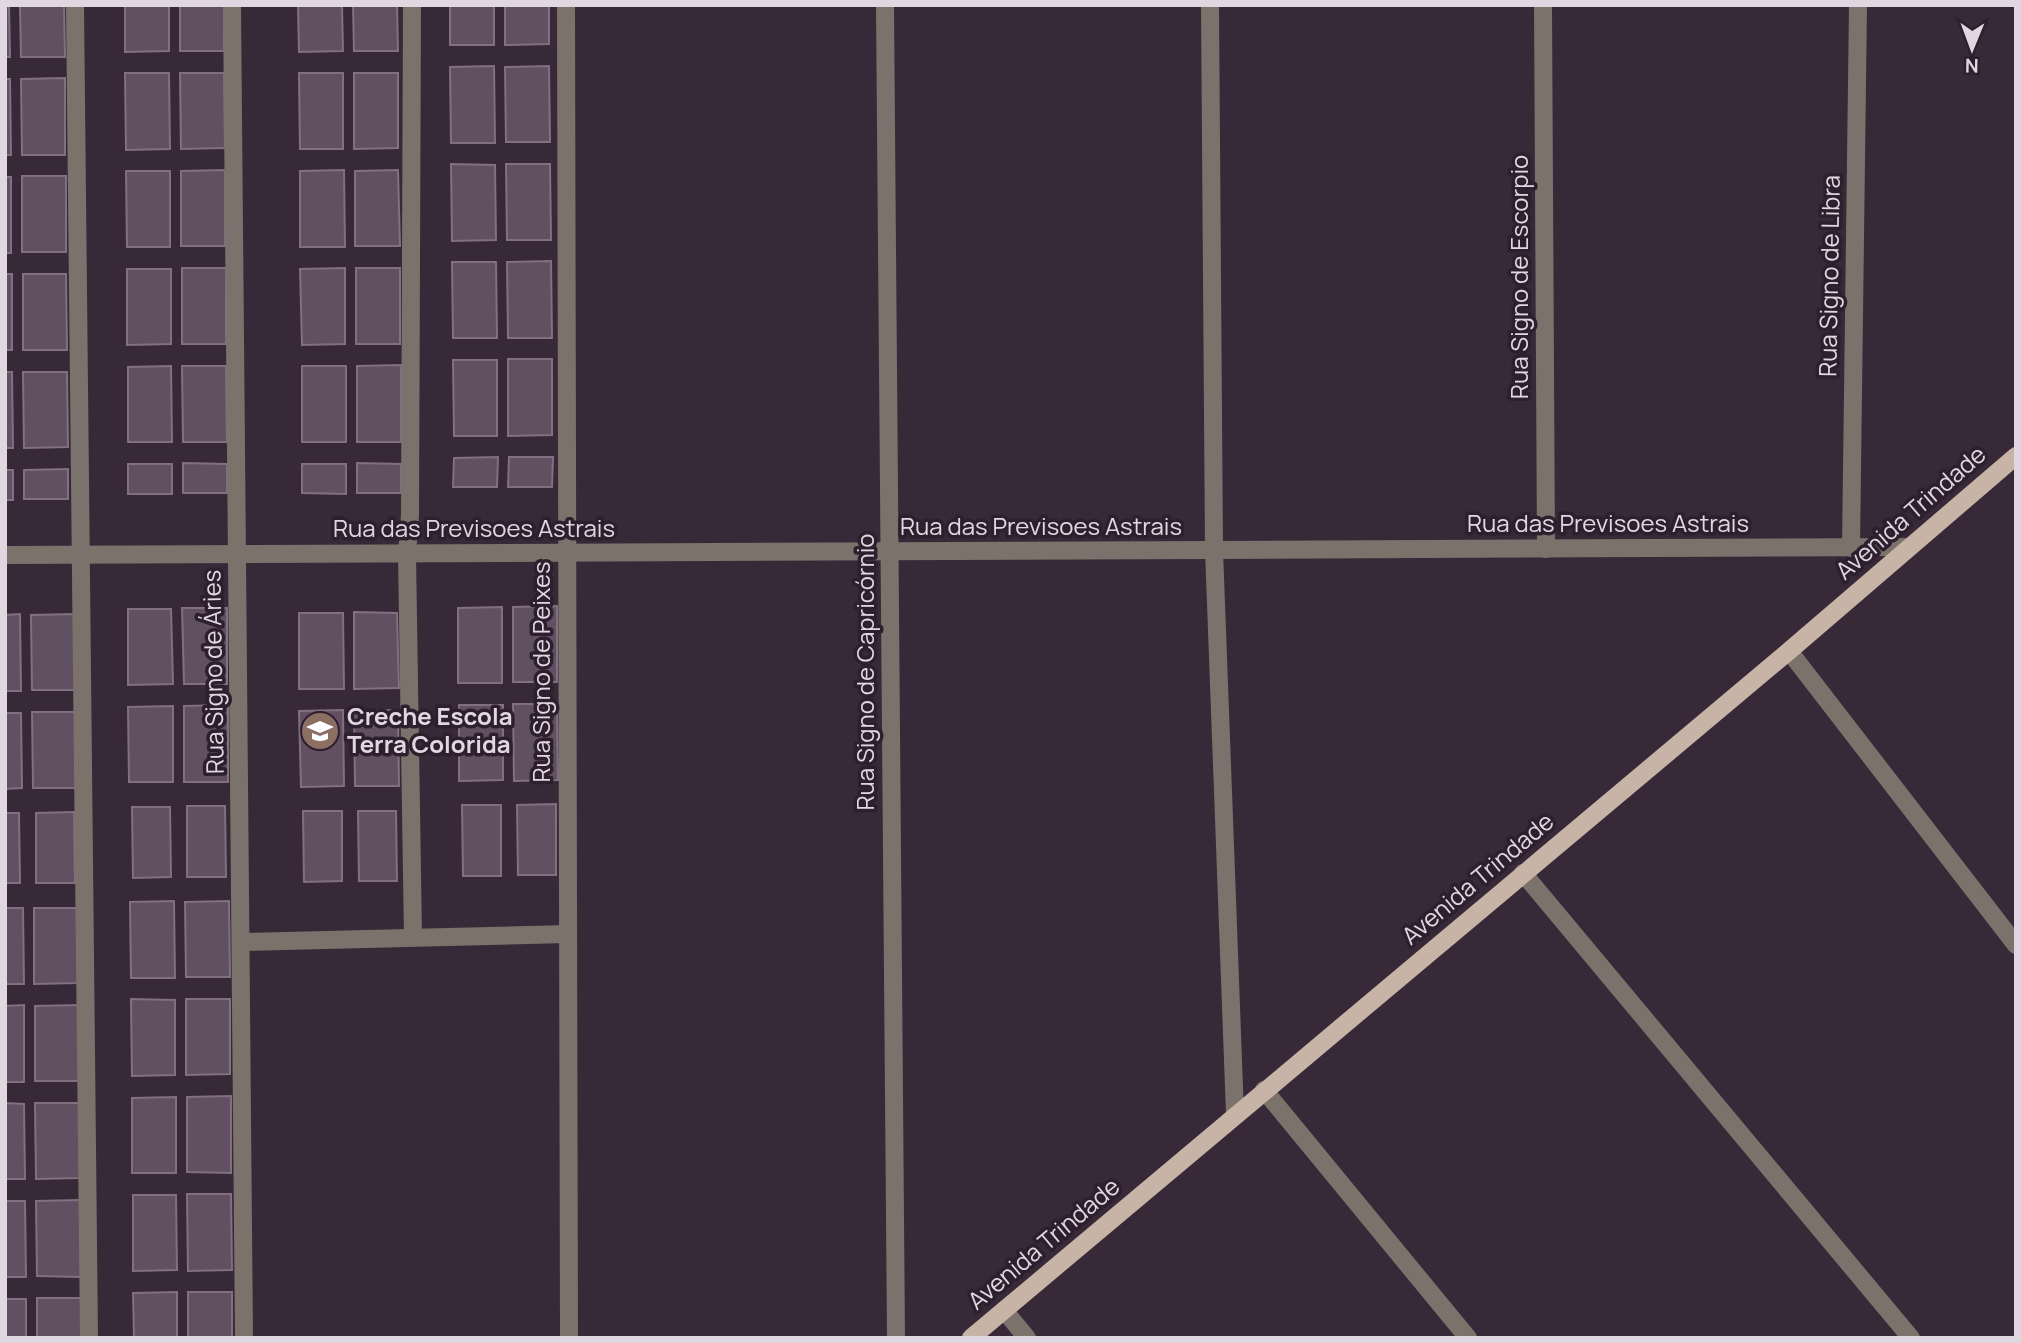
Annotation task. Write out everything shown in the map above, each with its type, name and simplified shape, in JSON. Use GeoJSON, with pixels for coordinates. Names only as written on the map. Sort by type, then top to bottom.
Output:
{"type":"FeatureCollection","features":[{"type":"Feature","properties":{"kind":"main road","name":"Avenida Trindade"},"geometry":{"type":"LineString","coordinates":[[971,1338],[1789,651],[2016,456]]}},
{"type":"Feature","properties":{"kind":"street"},"geometry":{"type":"LineString","coordinates":[[75,5],[89,1338]]}},
{"type":"Feature","properties":{"kind":"street","name":"Rua Signo de Áries"},"geometry":{"type":"LineString","coordinates":[[232,5],[244,1338]]}},
{"type":"Feature","properties":{"kind":"street"},"geometry":{"type":"LineString","coordinates":[[412,5],[410,515],[407,554],[412,937]]}},
{"type":"Feature","properties":{"kind":"street","name":"Rua Signo de Peixes"},"geometry":{"type":"LineString","coordinates":[[566,5],[569,1338]]}},
{"type":"Feature","properties":{"kind":"street","name":"Rua Signo de Capricórnio"},"geometry":{"type":"LineString","coordinates":[[885,5],[896,1338]]}},
{"type":"Feature","properties":{"kind":"street"},"geometry":{"type":"LineString","coordinates":[[1210,5],[1214,551],[1235,1114]]}},
{"type":"Feature","properties":{"kind":"street","name":"Rua Signo de Escorpio"},"geometry":{"type":"LineString","coordinates":[[1543,5],[1546,549]]}},
{"type":"Feature","properties":{"kind":"street","name":"Rua Signo de Libra"},"geometry":{"type":"LineString","coordinates":[[1851,548],[1858,5]]}},
{"type":"Feature","properties":{"kind":"street","name":"Rua das Previsoes Astrais"},"geometry":{"type":"LineString","coordinates":[[5,555],[1909,547]]}},
{"type":"Feature","properties":{"kind":"street"},"geometry":{"type":"LineString","coordinates":[[1789,651],[2016,945]]}},
{"type":"Feature","properties":{"kind":"street"},"geometry":{"type":"LineString","coordinates":[[1523,873],[1912,1338]]}},
{"type":"Feature","properties":{"kind":"street"},"geometry":{"type":"LineString","coordinates":[[241,942],[567,934]]}},
{"type":"Feature","properties":{"kind":"street"},"geometry":{"type":"LineString","coordinates":[[1264,1090],[1468,1338]]}},
{"type":"Feature","properties":{"kind":"street"},"geometry":{"type":"LineString","coordinates":[[1004,1310],[1027,1338]]}},
{"type":"Feature","properties":{"kind":"building"},"geometry":{"type":"Polygon","coordinates":[[[5,5],[9,5],[10,57],[5,57],[5,5]]]}},
{"type":"Feature","properties":{"kind":"building"},"geometry":{"type":"Polygon","coordinates":[[[20,5],[64,5],[65,57],[21,57],[20,5]]]}},
{"type":"Feature","properties":{"kind":"building"},"geometry":{"type":"Polygon","coordinates":[[[125,5],[169,5],[169,51],[125,52],[125,5]]]}},
{"type":"Feature","properties":{"kind":"building"},"geometry":{"type":"Polygon","coordinates":[[[180,5],[224,5],[224,51],[180,51],[180,5]]]}},
{"type":"Feature","properties":{"kind":"building"},"geometry":{"type":"Polygon","coordinates":[[[298,5],[342,5],[343,51],[299,52],[298,5]]]}},
{"type":"Feature","properties":{"kind":"building"},"geometry":{"type":"Polygon","coordinates":[[[353,5],[397,5],[398,51],[354,51],[353,5]]]}},
{"type":"Feature","properties":{"kind":"building"},"geometry":{"type":"Polygon","coordinates":[[[450,5],[494,5],[494,45],[450,45],[450,5]]]}},
{"type":"Feature","properties":{"kind":"building"},"geometry":{"type":"Polygon","coordinates":[[[505,5],[549,5],[549,44],[505,45],[505,5]]]}},
{"type":"Feature","properties":{"kind":"building"},"geometry":{"type":"Polygon","coordinates":[[[494,66],[495,143],[451,143],[450,67],[494,66]]]}},
{"type":"Feature","properties":{"kind":"building"},"geometry":{"type":"Polygon","coordinates":[[[549,66],[550,142],[506,142],[505,67],[549,66]]]}},
{"type":"Feature","properties":{"kind":"building"},"geometry":{"type":"Polygon","coordinates":[[[125,73],[169,73],[170,149],[126,150],[125,73]]]}},
{"type":"Feature","properties":{"kind":"building"},"geometry":{"type":"Polygon","coordinates":[[[180,73],[224,73],[225,148],[181,149],[180,73]]]}},
{"type":"Feature","properties":{"kind":"building"},"geometry":{"type":"Polygon","coordinates":[[[299,73],[343,73],[343,149],[300,149],[299,73]]]}},
{"type":"Feature","properties":{"kind":"building"},"geometry":{"type":"Polygon","coordinates":[[[354,73],[398,73],[398,148],[354,149],[354,73]]]}},
{"type":"Feature","properties":{"kind":"building"},"geometry":{"type":"Polygon","coordinates":[[[65,78],[65,155],[22,155],[21,79],[65,78]]]}},
{"type":"Feature","properties":{"kind":"building"},"geometry":{"type":"Polygon","coordinates":[[[5,79],[10,79],[11,155],[5,155],[5,79]]]}},
{"type":"Feature","properties":{"kind":"building"},"geometry":{"type":"Polygon","coordinates":[[[451,164],[495,165],[496,240],[452,241],[451,164]]]}},
{"type":"Feature","properties":{"kind":"building"},"geometry":{"type":"Polygon","coordinates":[[[506,164],[550,164],[551,240],[507,240],[506,164]]]}},
{"type":"Feature","properties":{"kind":"building"},"geometry":{"type":"Polygon","coordinates":[[[225,170],[225,246],[181,246],[181,171],[225,170]]]}},
{"type":"Feature","properties":{"kind":"building"},"geometry":{"type":"Polygon","coordinates":[[[344,170],[345,247],[300,247],[300,171],[344,170]]]}},
{"type":"Feature","properties":{"kind":"building"},"geometry":{"type":"Polygon","coordinates":[[[398,170],[400,246],[355,246],[355,171],[398,170]]]}},
{"type":"Feature","properties":{"kind":"building"},"geometry":{"type":"Polygon","coordinates":[[[126,171],[170,171],[170,247],[127,247],[126,171]]]}},
{"type":"Feature","properties":{"kind":"building"},"geometry":{"type":"Polygon","coordinates":[[[22,176],[66,176],[66,252],[22,252],[22,176]]]}},
{"type":"Feature","properties":{"kind":"building"},"geometry":{"type":"Polygon","coordinates":[[[5,177],[11,177],[11,253],[5,253],[5,177]]]}},
{"type":"Feature","properties":{"kind":"building"},"geometry":{"type":"Polygon","coordinates":[[[551,261],[552,338],[508,338],[507,262],[551,261]]]}},
{"type":"Feature","properties":{"kind":"building"},"geometry":{"type":"Polygon","coordinates":[[[452,262],[496,262],[497,338],[453,338],[452,262]]]}},
{"type":"Feature","properties":{"kind":"building"},"geometry":{"type":"Polygon","coordinates":[[[182,268],[226,268],[226,344],[182,344],[182,268]]]}},
{"type":"Feature","properties":{"kind":"building"},"geometry":{"type":"Polygon","coordinates":[[[345,268],[345,344],[302,345],[300,269],[345,268]]]}},
{"type":"Feature","properties":{"kind":"building"},"geometry":{"type":"Polygon","coordinates":[[[356,268],[400,268],[400,344],[356,344],[356,268]]]}},
{"type":"Feature","properties":{"kind":"building"},"geometry":{"type":"Polygon","coordinates":[[[127,269],[171,269],[171,344],[127,345],[127,269]]]}},
{"type":"Feature","properties":{"kind":"building"},"geometry":{"type":"Polygon","coordinates":[[[5,274],[12,274],[12,350],[5,350],[5,274]]]}},
{"type":"Feature","properties":{"kind":"building"},"geometry":{"type":"Polygon","coordinates":[[[23,274],[66,274],[67,350],[23,350],[23,274]]]}},
{"type":"Feature","properties":{"kind":"building"},"geometry":{"type":"Polygon","coordinates":[[[508,359],[552,359],[552,435],[508,436],[508,359]]]}},
{"type":"Feature","properties":{"kind":"building"},"geometry":{"type":"Polygon","coordinates":[[[453,360],[497,360],[497,436],[454,436],[453,360]]]}},
{"type":"Feature","properties":{"kind":"building"},"geometry":{"type":"Polygon","coordinates":[[[401,365],[401,442],[357,442],[357,366],[401,365]]]}},
{"type":"Feature","properties":{"kind":"building"},"geometry":{"type":"Polygon","coordinates":[[[171,366],[172,442],[128,442],[128,367],[171,366]]]}},
{"type":"Feature","properties":{"kind":"building"},"geometry":{"type":"Polygon","coordinates":[[[182,366],[226,366],[227,442],[183,442],[182,366]]]}},
{"type":"Feature","properties":{"kind":"building"},"geometry":{"type":"Polygon","coordinates":[[[302,366],[346,366],[346,442],[302,442],[302,366]]]}},
{"type":"Feature","properties":{"kind":"building"},"geometry":{"type":"Polygon","coordinates":[[[5,372],[12,372],[13,448],[5,448],[5,372]]]}},
{"type":"Feature","properties":{"kind":"building"},"geometry":{"type":"Polygon","coordinates":[[[23,372],[67,372],[68,447],[24,448],[23,372]]]}},
{"type":"Feature","properties":{"kind":"building"},"geometry":{"type":"Polygon","coordinates":[[[498,457],[497,487],[453,487],[454,458],[498,457]]]}},
{"type":"Feature","properties":{"kind":"building"},"geometry":{"type":"Polygon","coordinates":[[[509,457],[553,457],[552,487],[508,487],[509,457]]]}},
{"type":"Feature","properties":{"kind":"building"},"geometry":{"type":"Polygon","coordinates":[[[183,463],[227,464],[227,493],[183,493],[183,463]]]}},
{"type":"Feature","properties":{"kind":"building"},"geometry":{"type":"Polygon","coordinates":[[[357,463],[401,464],[401,493],[357,493],[357,463]]]}},
{"type":"Feature","properties":{"kind":"building"},"geometry":{"type":"Polygon","coordinates":[[[128,464],[172,464],[172,494],[128,494],[128,464]]]}},
{"type":"Feature","properties":{"kind":"building"},"geometry":{"type":"Polygon","coordinates":[[[302,464],[346,464],[346,494],[302,493],[302,464]]]}},
{"type":"Feature","properties":{"kind":"building"},"geometry":{"type":"Polygon","coordinates":[[[68,469],[68,499],[24,499],[24,470],[68,469]]]}},
{"type":"Feature","properties":{"kind":"building"},"geometry":{"type":"Polygon","coordinates":[[[5,470],[13,470],[13,500],[5,500],[5,470]]]}},
{"type":"Feature","properties":{"kind":"building"},"geometry":{"type":"Polygon","coordinates":[[[557,606],[557,682],[513,682],[513,607],[557,606]]]}},
{"type":"Feature","properties":{"kind":"building"},"geometry":{"type":"Polygon","coordinates":[[[502,607],[502,683],[458,683],[458,608],[502,607]]]}},
{"type":"Feature","properties":{"kind":"building"},"geometry":{"type":"Polygon","coordinates":[[[182,608],[227,608],[227,684],[184,684],[182,608]]]}},
{"type":"Feature","properties":{"kind":"building"},"geometry":{"type":"Polygon","coordinates":[[[128,609],[171,609],[173,684],[128,685],[128,609]]]}},
{"type":"Feature","properties":{"kind":"building"},"geometry":{"type":"Polygon","coordinates":[[[354,612],[397,613],[399,688],[354,689],[354,612]]]}},
{"type":"Feature","properties":{"kind":"building"},"geometry":{"type":"Polygon","coordinates":[[[299,613],[343,613],[344,689],[299,689],[299,613]]]}},
{"type":"Feature","properties":{"kind":"building"},"geometry":{"type":"Polygon","coordinates":[[[20,614],[21,691],[5,691],[5,615],[20,614]]]}},
{"type":"Feature","properties":{"kind":"building"},"geometry":{"type":"Polygon","coordinates":[[[75,614],[76,690],[32,690],[31,615],[75,614]]]}},
{"type":"Feature","properties":{"kind":"building"},"geometry":{"type":"Polygon","coordinates":[[[513,704],[557,704],[558,780],[514,781],[513,704]]]}},
{"type":"Feature","properties":{"kind":"building"},"geometry":{"type":"Polygon","coordinates":[[[228,705],[228,782],[184,782],[184,706],[228,705]]]}},
{"type":"Feature","properties":{"kind":"building"},"geometry":{"type":"Polygon","coordinates":[[[459,705],[503,705],[503,780],[459,781],[459,705]]]}},
{"type":"Feature","properties":{"kind":"building"},"geometry":{"type":"Polygon","coordinates":[[[173,706],[173,782],[129,782],[128,707],[173,706]]]}},
{"type":"Feature","properties":{"kind":"building"},"geometry":{"type":"Polygon","coordinates":[[[343,710],[344,786],[301,787],[299,711],[343,710]]]}},
{"type":"Feature","properties":{"kind":"building"},"geometry":{"type":"Polygon","coordinates":[[[398,710],[399,786],[355,786],[354,711],[398,710]]]}},
{"type":"Feature","properties":{"kind":"building"},"geometry":{"type":"Polygon","coordinates":[[[32,712],[76,712],[77,788],[33,788],[32,712]]]}},
{"type":"Feature","properties":{"kind":"building"},"geometry":{"type":"Polygon","coordinates":[[[5,713],[21,713],[22,788],[5,789],[5,713]]]}},
{"type":"Feature","properties":{"kind":"building"},"geometry":{"type":"Polygon","coordinates":[[[556,804],[556,875],[518,875],[517,805],[556,804]]]}},
{"type":"Feature","properties":{"kind":"building"},"geometry":{"type":"Polygon","coordinates":[[[462,805],[501,805],[501,876],[463,876],[462,805]]]}},
{"type":"Feature","properties":{"kind":"building"},"geometry":{"type":"Polygon","coordinates":[[[187,806],[225,806],[226,877],[187,877],[187,806]]]}},
{"type":"Feature","properties":{"kind":"building"},"geometry":{"type":"Polygon","coordinates":[[[132,807],[170,807],[171,877],[133,878],[132,807]]]}},
{"type":"Feature","properties":{"kind":"building"},"geometry":{"type":"Polygon","coordinates":[[[303,811],[342,811],[342,881],[304,882],[303,811]]]}},
{"type":"Feature","properties":{"kind":"building"},"geometry":{"type":"Polygon","coordinates":[[[358,811],[396,811],[397,881],[359,881],[358,811]]]}},
{"type":"Feature","properties":{"kind":"building"},"geometry":{"type":"Polygon","coordinates":[[[74,812],[75,883],[36,883],[36,813],[74,812]]]}},
{"type":"Feature","properties":{"kind":"building"},"geometry":{"type":"Polygon","coordinates":[[[5,813],[19,813],[20,883],[5,883],[5,813]]]}},
{"type":"Feature","properties":{"kind":"building"},"geometry":{"type":"Polygon","coordinates":[[[174,901],[175,978],[131,978],[130,902],[174,901]]]}},
{"type":"Feature","properties":{"kind":"building"},"geometry":{"type":"Polygon","coordinates":[[[229,901],[230,977],[186,977],[185,902],[229,901]]]}},
{"type":"Feature","properties":{"kind":"building"},"geometry":{"type":"Polygon","coordinates":[[[5,908],[23,908],[24,984],[5,984],[5,908]]]}},
{"type":"Feature","properties":{"kind":"building"},"geometry":{"type":"Polygon","coordinates":[[[34,908],[78,908],[78,983],[34,984],[34,908]]]}},
{"type":"Feature","properties":{"kind":"building"},"geometry":{"type":"Polygon","coordinates":[[[131,999],[175,1000],[175,1075],[132,1076],[131,999]]]}},
{"type":"Feature","properties":{"kind":"building"},"geometry":{"type":"Polygon","coordinates":[[[186,999],[230,999],[230,1074],[186,1075],[186,999]]]}},
{"type":"Feature","properties":{"kind":"building"},"geometry":{"type":"Polygon","coordinates":[[[24,1005],[24,1082],[5,1082],[5,1006],[24,1005]]]}},
{"type":"Feature","properties":{"kind":"building"},"geometry":{"type":"Polygon","coordinates":[[[79,1005],[79,1081],[35,1081],[35,1006],[79,1005]]]}},
{"type":"Feature","properties":{"kind":"building"},"geometry":{"type":"Polygon","coordinates":[[[231,1096],[231,1173],[187,1172],[187,1097],[231,1096]]]}},
{"type":"Feature","properties":{"kind":"building"},"geometry":{"type":"Polygon","coordinates":[[[176,1097],[176,1173],[132,1173],[132,1098],[176,1097]]]}},
{"type":"Feature","properties":{"kind":"building"},"geometry":{"type":"Polygon","coordinates":[[[5,1103],[24,1104],[25,1179],[5,1179],[5,1103]]]}},
{"type":"Feature","properties":{"kind":"building"},"geometry":{"type":"Polygon","coordinates":[[[35,1103],[79,1103],[80,1178],[36,1179],[35,1103]]]}},
{"type":"Feature","properties":{"kind":"building"},"geometry":{"type":"Polygon","coordinates":[[[187,1194],[231,1194],[232,1270],[188,1271],[187,1194]]]}},
{"type":"Feature","properties":{"kind":"building"},"geometry":{"type":"Polygon","coordinates":[[[133,1195],[176,1195],[177,1270],[133,1271],[133,1195]]]}},
{"type":"Feature","properties":{"kind":"building"},"geometry":{"type":"Polygon","coordinates":[[[80,1200],[81,1277],[37,1276],[36,1201],[80,1200]]]}},
{"type":"Feature","properties":{"kind":"building"},"geometry":{"type":"Polygon","coordinates":[[[5,1201],[25,1201],[26,1277],[5,1277],[5,1201]]]}},
{"type":"Feature","properties":{"kind":"building"},"geometry":{"type":"Polygon","coordinates":[[[177,1292],[177,1338],[134,1338],[133,1293],[177,1292]]]}},
{"type":"Feature","properties":{"kind":"building"},"geometry":{"type":"Polygon","coordinates":[[[188,1292],[232,1292],[232,1338],[188,1338],[188,1292]]]}},
{"type":"Feature","properties":{"kind":"building"},"geometry":{"type":"Polygon","coordinates":[[[37,1298],[81,1298],[81,1338],[37,1338],[37,1298]]]}},
{"type":"Feature","properties":{"kind":"building"},"geometry":{"type":"Polygon","coordinates":[[[5,1299],[26,1299],[26,1338],[5,1338],[5,1299]]]}},
{"type":"Feature","properties":{"kind":"place","name":"Creche Escola Terra Colorida"},"geometry":{"type":"Point","coordinates":[320,731]}}]}
